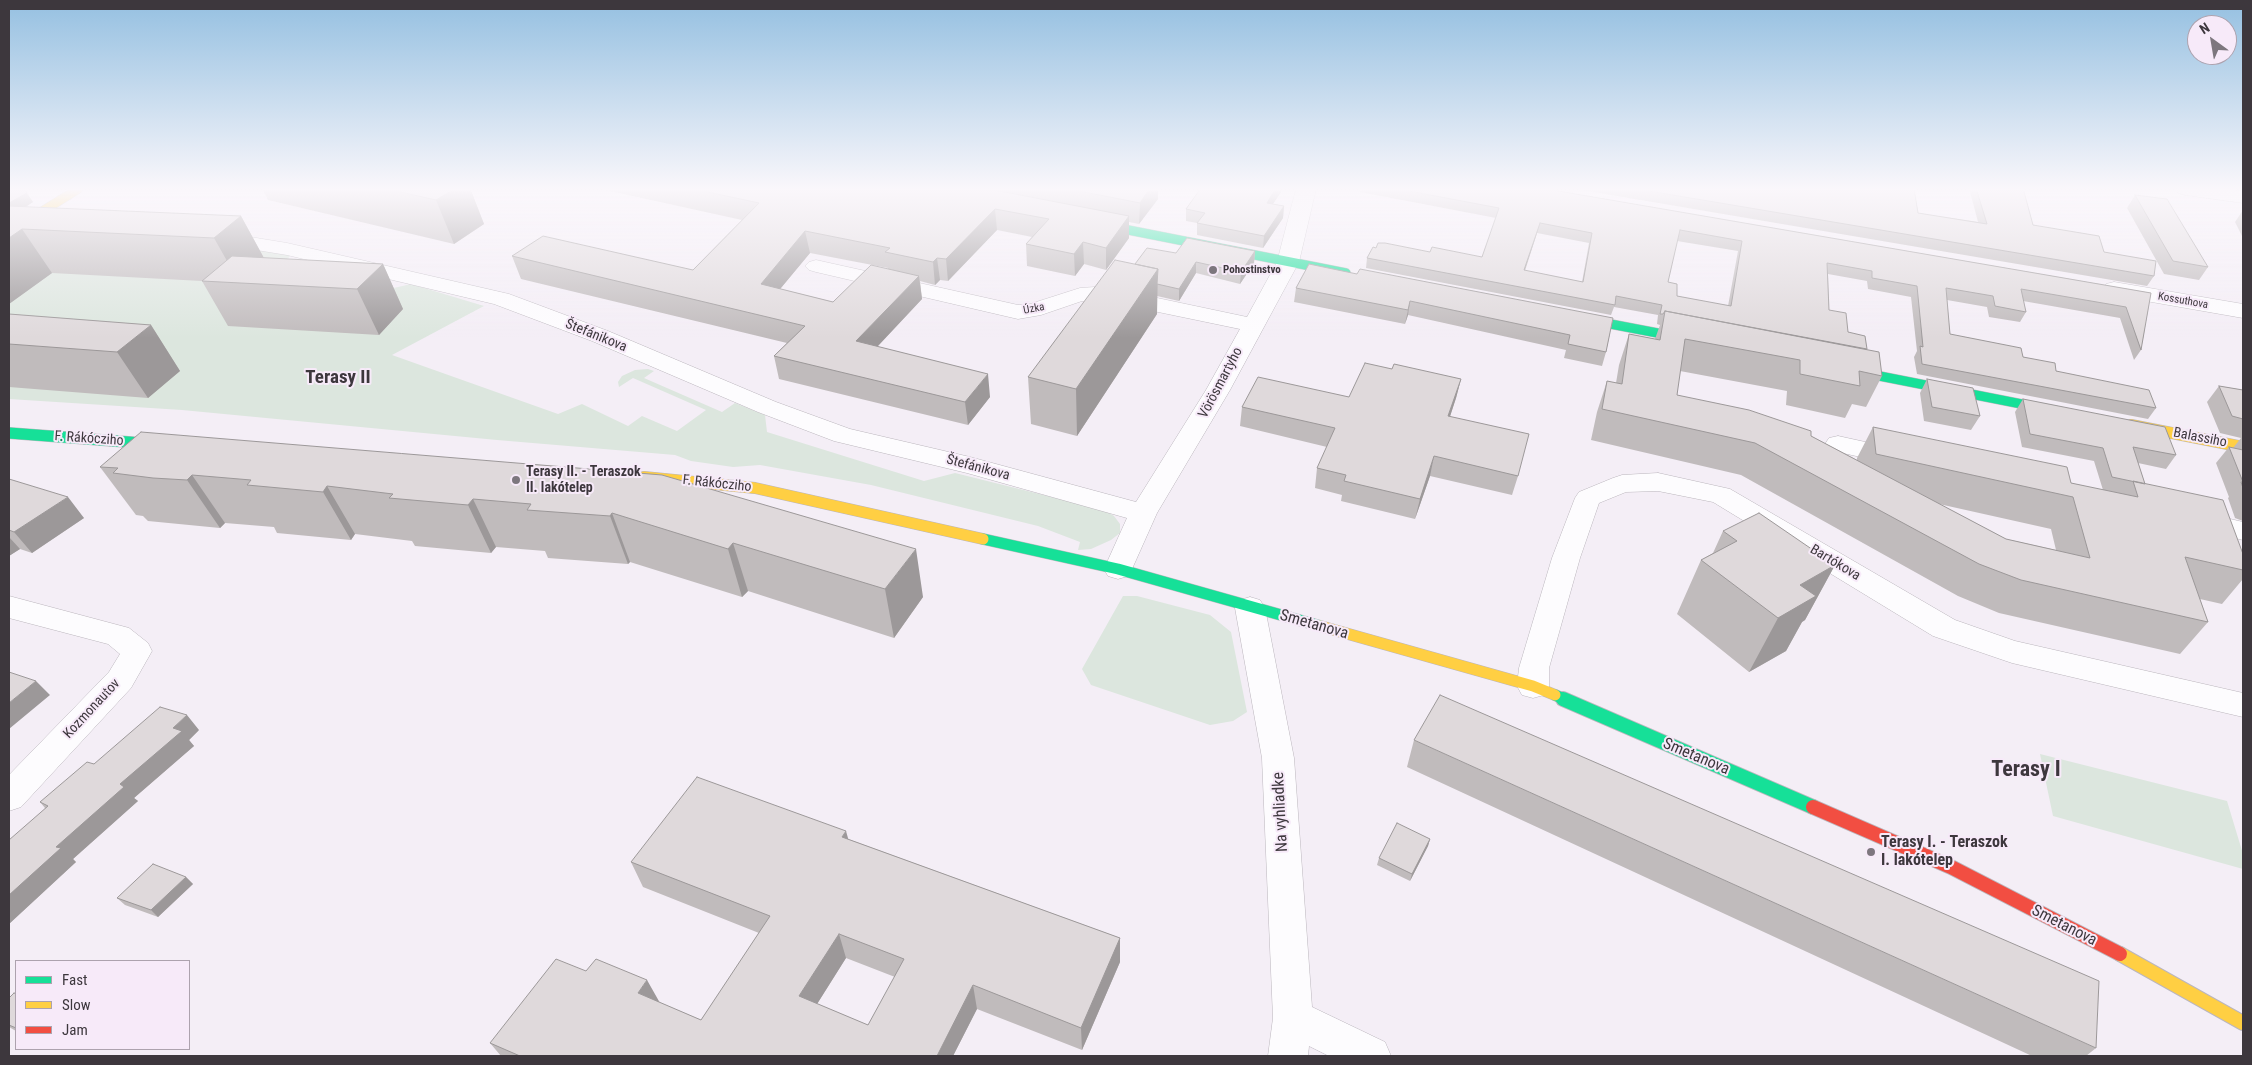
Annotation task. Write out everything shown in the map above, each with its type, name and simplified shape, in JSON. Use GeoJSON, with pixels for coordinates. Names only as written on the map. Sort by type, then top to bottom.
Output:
{"type":"FeatureCollection","features":[{"type":"Feature","properties":{"kind":"street","name":"Štefánikova"},"geometry":{"type":"LineString","coordinates":[[222,239],[287,249],[501,299],[607,339],[767,407],[843,436],[970,465],[1143,513]]}},
{"type":"Feature","properties":{"kind":"street"},"geometry":{"type":"LineString","coordinates":[[1172,239],[1355,274]]}},
{"type":"Feature","properties":{"kind":"street","name":"Vörösmartyho"},"geometry":{"type":"LineString","coordinates":[[1118,569],[1143,513],[1214,398],[1252,325],[1288,262],[1294,239]]}},
{"type":"Feature","properties":{"kind":"street","name":"Úzka"},"geometry":{"type":"LineString","coordinates":[[816,266],[1009,310],[1034,310],[1080,295],[1095,294],[1110,295],[1252,325]]}},
{"type":"Feature","properties":{"kind":"street","name":"Kossuthova"},"geometry":{"type":"LineString","coordinates":[[2097,286],[2243,312]]}},
{"type":"Feature","properties":{"kind":"street"},"geometry":{"type":"LineString","coordinates":[[1560,314],[1706,343]]}},
{"type":"Feature","properties":{"kind":"street"},"geometry":{"type":"LineString","coordinates":[[1833,367],[2068,413]]}},
{"type":"Feature","properties":{"kind":"street","name":"Balassiho"},"geometry":{"type":"LineString","coordinates":[[2116,422],[2243,447]]}},
{"type":"Feature","properties":{"kind":"street","name":"F. Rákócziho"},"geometry":{"type":"LineString","coordinates":[[9,433],[182,446]]}},
{"type":"Feature","properties":{"kind":"street"},"geometry":{"type":"LineString","coordinates":[[1838,444],[1925,463]]}},
{"type":"Feature","properties":{"kind":"street","name":"F. Rákócziho"},"geometry":{"type":"LineString","coordinates":[[635,476],[755,488],[1118,569]]}},
{"type":"Feature","properties":{"kind":"street","name":"Bartókova"},"geometry":{"type":"LineString","coordinates":[[1533,686],[1534,668],[1561,576],[1588,498],[1622,484],[1658,482],[1721,495],[1944,628],[2012,652],[2243,705]]}},
{"type":"Feature","properties":{"kind":"street"},"geometry":{"type":"LineString","coordinates":[[2176,516],[2243,530]]}},
{"type":"Feature","properties":{"kind":"street","name":"Smetanova"},"geometry":{"type":"LineString","coordinates":[[1118,569],[1250,608],[1533,686],[1951,867],[2159,975],[2243,1023]]}},
{"type":"Feature","properties":{"kind":"street","name":"Kozmonautov"},"geometry":{"type":"LineString","coordinates":[[9,607],[118,636],[137,651],[120,680],[9,797]]}},
{"type":"Feature","properties":{"kind":"street","name":"Na vyhliadke"},"geometry":{"type":"LineString","coordinates":[[1250,608],[1278,758],[1293,1018],[1288,1056]]}},
{"type":"Feature","properties":{"kind":"street"},"geometry":{"type":"LineString","coordinates":[[1293,1018],[1371,1056]]}},
{"type":"Feature","properties":{"kind":"shaded area"},"geometry":{"type":"Polygon","coordinates":[[[259,250],[291,255],[282,265],[385,290],[411,284],[484,306],[392,355],[558,414],[582,404],[628,426],[642,416],[677,431],[706,410],[633,378],[619,387],[618,382],[622,376],[635,370],[648,369],[654,371],[644,378],[722,412],[735,403],[765,415],[767,432],[924,481],[955,473],[1104,510],[1114,516],[1120,524],[1120,533],[1111,540],[1091,549],[1078,550],[1080,542],[1038,526],[871,485],[760,465],[733,467],[691,461],[675,455],[182,410],[9,399],[9,252],[259,250]]]}},
{"type":"Feature","properties":{"kind":"shaded area"},"geometry":{"type":"Polygon","coordinates":[[[1123,596],[1137,596],[1210,615],[1231,632],[1247,712],[1233,721],[1210,725],[1091,685],[1082,669],[1123,596]]]}},
{"type":"Feature","properties":{"kind":"shaded area"},"geometry":{"type":"Polygon","coordinates":[[[2040,754],[2227,801],[2243,854],[2243,869],[2053,816],[2040,754]]]}},
{"type":"Feature","properties":{"kind":"building"},"geometry":{"type":"Polygon","coordinates":[[[539,239],[555,239],[693,270],[724,239],[799,239],[761,284],[833,302],[871,265],[919,276],[856,341],[988,374],[965,402],[774,356],[805,326],[512,256],[539,239]]]}},
{"type":"Feature","properties":{"kind":"building"},"geometry":{"type":"Polygon","coordinates":[[[844,239],[966,239],[946,259],[937,258],[933,262],[885,252],[890,248],[844,239]]]}},
{"type":"Feature","properties":{"kind":"building"},"geometry":{"type":"Polygon","coordinates":[[[1031,239],[1113,239],[1106,248],[1083,242],[1074,254],[1026,244],[1031,239]]]}},
{"type":"Feature","properties":{"kind":"building"},"geometry":{"type":"Polygon","coordinates":[[[1186,239],[1255,251],[1241,272],[1196,262],[1179,289],[1157,284],[1158,269],[1135,264],[1147,248],[1176,253],[1186,239]]]}},
{"type":"Feature","properties":{"kind":"building"},"geometry":{"type":"Polygon","coordinates":[[[1488,239],[1535,239],[1524,270],[1583,282],[1591,239],[1678,239],[1668,282],[1677,284],[1677,296],[1731,306],[1742,241],[1729,239],[1836,239],[2151,293],[2141,350],[2126,307],[2021,289],[2026,312],[1995,306],[1993,296],[1946,288],[1950,334],[2021,348],[2023,357],[2055,363],[2056,371],[2149,390],[2156,408],[1922,364],[1920,346],[1923,347],[1917,286],[1872,278],[1872,271],[1827,263],[1829,310],[1846,313],[1848,332],[1865,336],[1867,349],[1665,311],[1663,314],[1660,314],[1662,305],[1616,296],[1615,305],[1367,258],[1373,247],[1376,248],[1378,243],[1430,252],[1432,247],[1482,257],[1488,239]]]}},
{"type":"Feature","properties":{"kind":"building"},"geometry":{"type":"Polygon","coordinates":[[[1932,239],[2100,239],[2104,252],[2156,261],[2154,276],[1932,239]]]}},
{"type":"Feature","properties":{"kind":"building"},"geometry":{"type":"Polygon","coordinates":[[[2160,239],[2191,239],[2208,267],[2173,261],[2160,239]]]}},
{"type":"Feature","properties":{"kind":"building"},"geometry":{"type":"Polygon","coordinates":[[[232,256],[383,264],[357,289],[202,281],[232,256]]]}},
{"type":"Feature","properties":{"kind":"building"},"geometry":{"type":"Polygon","coordinates":[[[1115,260],[1158,269],[1076,389],[1028,377],[1115,260]]]}},
{"type":"Feature","properties":{"kind":"building"},"geometry":{"type":"Polygon","coordinates":[[[1309,264],[1357,274],[1360,269],[1613,318],[1606,352],[1568,344],[1570,335],[1410,301],[1408,310],[1296,288],[1309,264]]]}},
{"type":"Feature","properties":{"kind":"building"},"geometry":{"type":"Polygon","coordinates":[[[1665,311],[1879,352],[1882,376],[1859,371],[1860,386],[1800,374],[1800,360],[1685,339],[1677,395],[1749,410],[1811,431],[1811,436],[2006,539],[2090,558],[2073,497],[1876,454],[1873,427],[2067,467],[2071,483],[2138,497],[2133,481],[2223,500],[2243,554],[2243,570],[2185,557],[2208,622],[2021,580],[1979,564],[1755,443],[1602,409],[1607,381],[1622,384],[1629,334],[1660,340],[1665,311]]]}},
{"type":"Feature","properties":{"kind":"building"},"geometry":{"type":"Polygon","coordinates":[[[9,314],[151,325],[117,352],[9,344],[9,314]]]}},
{"type":"Feature","properties":{"kind":"building"},"geometry":{"type":"Polygon","coordinates":[[[1365,363],[1392,369],[1394,364],[1461,379],[1448,416],[1529,434],[1518,476],[1434,456],[1420,499],[1344,481],[1346,475],[1317,468],[1335,428],[1242,407],[1258,377],[1349,397],[1365,363]]]}},
{"type":"Feature","properties":{"kind":"building"},"geometry":{"type":"Polygon","coordinates":[[[1927,379],[1973,388],[1980,416],[1932,407],[1927,379]]]}},
{"type":"Feature","properties":{"kind":"building"},"geometry":{"type":"Polygon","coordinates":[[[2219,386],[2243,390],[2243,419],[2232,416],[2219,386]]]}},
{"type":"Feature","properties":{"kind":"building"},"geometry":{"type":"Polygon","coordinates":[[[2023,399],[2165,427],[2176,455],[2133,447],[2145,484],[2112,477],[2103,448],[2030,434],[2023,399]]]}},
{"type":"Feature","properties":{"kind":"building"},"geometry":{"type":"Polygon","coordinates":[[[141,432],[662,475],[916,549],[885,589],[733,543],[728,549],[612,513],[610,516],[527,510],[531,504],[473,499],[468,505],[389,498],[393,494],[327,486],[323,492],[247,485],[251,480],[192,475],[187,480],[153,478],[113,473],[118,468],[100,467],[141,432]]]}},
{"type":"Feature","properties":{"kind":"building"},"geometry":{"type":"Polygon","coordinates":[[[2229,447],[2243,450],[2243,482],[2229,447]]]}},
{"type":"Feature","properties":{"kind":"building"},"geometry":{"type":"Polygon","coordinates":[[[9,479],[68,497],[14,532],[9,530],[9,479]]]}},
{"type":"Feature","properties":{"kind":"building"},"geometry":{"type":"Polygon","coordinates":[[[1759,513],[1835,565],[1800,585],[1816,596],[1778,618],[1701,560],[1737,541],[1723,531],[1759,513]]]}},
{"type":"Feature","properties":{"kind":"building"},"geometry":{"type":"Polygon","coordinates":[[[9,672],[36,681],[9,703],[9,672]]]}},
{"type":"Feature","properties":{"kind":"building"},"geometry":{"type":"Polygon","coordinates":[[[1440,695],[2099,981],[2096,1048],[1414,740],[1440,695]]]}},
{"type":"Feature","properties":{"kind":"building"},"geometry":{"type":"Polygon","coordinates":[[[160,707],[187,715],[173,728],[182,731],[120,784],[124,787],[56,847],[61,848],[9,895],[9,840],[48,806],[40,802],[87,762],[94,764],[160,707]]]}},
{"type":"Feature","properties":{"kind":"building"},"geometry":{"type":"Polygon","coordinates":[[[697,777],[846,831],[842,837],[1120,938],[1081,1028],[973,985],[937,1056],[520,1056],[490,1043],[556,959],[586,971],[596,959],[647,980],[638,993],[701,1020],[770,916],[631,862],[697,777]],[[839,934],[799,996],[868,1025],[904,959],[839,934]]]}},
{"type":"Feature","properties":{"kind":"building"},"geometry":{"type":"Polygon","coordinates":[[[1397,823],[1430,839],[1412,874],[1379,858],[1397,823]]]}},
{"type":"Feature","properties":{"kind":"building"},"geometry":{"type":"Polygon","coordinates":[[[153,864],[186,877],[151,910],[117,898],[153,864]]]}},
{"type":"Feature","properties":{"kind":"building"},"geometry":{"type":"Polygon","coordinates":[[[15,994],[15,1028],[9,1025],[9,998],[15,994]]]}},
{"type":"Feature","properties":{"kind":"traffic: fast"},"geometry":{"type":"LineString","coordinates":[[1172,239],[1346,273]]}},
{"type":"Feature","properties":{"kind":"traffic: fast"},"geometry":{"type":"LineString","coordinates":[[1574,317],[1694,340]]}},
{"type":"Feature","properties":{"kind":"traffic: fast"},"geometry":{"type":"LineString","coordinates":[[1844,369],[2057,411]]}},
{"type":"Feature","properties":{"kind":"traffic: fast"},"geometry":{"type":"LineString","coordinates":[[9,433],[168,445]]}},
{"type":"Feature","properties":{"kind":"traffic: fast"},"geometry":{"type":"LineString","coordinates":[[983,539],[1118,569],[1320,626]]}},
{"type":"Feature","properties":{"kind":"traffic: fast"},"geometry":{"type":"LineString","coordinates":[[1555,695],[1813,807]]}},
{"type":"Feature","properties":{"kind":"traffic: slow"},"geometry":{"type":"LineString","coordinates":[[2131,425],[2243,447]]}},
{"type":"Feature","properties":{"kind":"traffic: slow"},"geometry":{"type":"LineString","coordinates":[[644,477],[755,488],[983,539]]}},
{"type":"Feature","properties":{"kind":"traffic: slow"},"geometry":{"type":"LineString","coordinates":[[1320,626],[1533,686],[1555,695]]}},
{"type":"Feature","properties":{"kind":"traffic: slow"},"geometry":{"type":"LineString","coordinates":[[2120,954],[2243,1023]]}},
{"type":"Feature","properties":{"kind":"traffic: jam"},"geometry":{"type":"LineString","coordinates":[[1813,807],[1951,867],[2120,954]]}},
{"type":"Feature","properties":{"kind":"place","name":"Pohostinstvo"},"geometry":{"type":"Point","coordinates":[1213,270]}},
{"type":"Feature","properties":{"kind":"place","name":"Terasy II. - Teraszok II. lakótelep"},"geometry":{"type":"Point","coordinates":[516,480]}},
{"type":"Feature","properties":{"kind":"place","name":"Terasy I. - Teraszok I. lakótelep"},"geometry":{"type":"Point","coordinates":[1871,852]}},
{"type":"Feature","properties":{"kind":"district","name":"Terasy II"},"geometry":{"type":"Point","coordinates":[338,378]}},
{"type":"Feature","properties":{"kind":"district","name":"Terasy I"},"geometry":{"type":"Point","coordinates":[2026,770]}}]}
